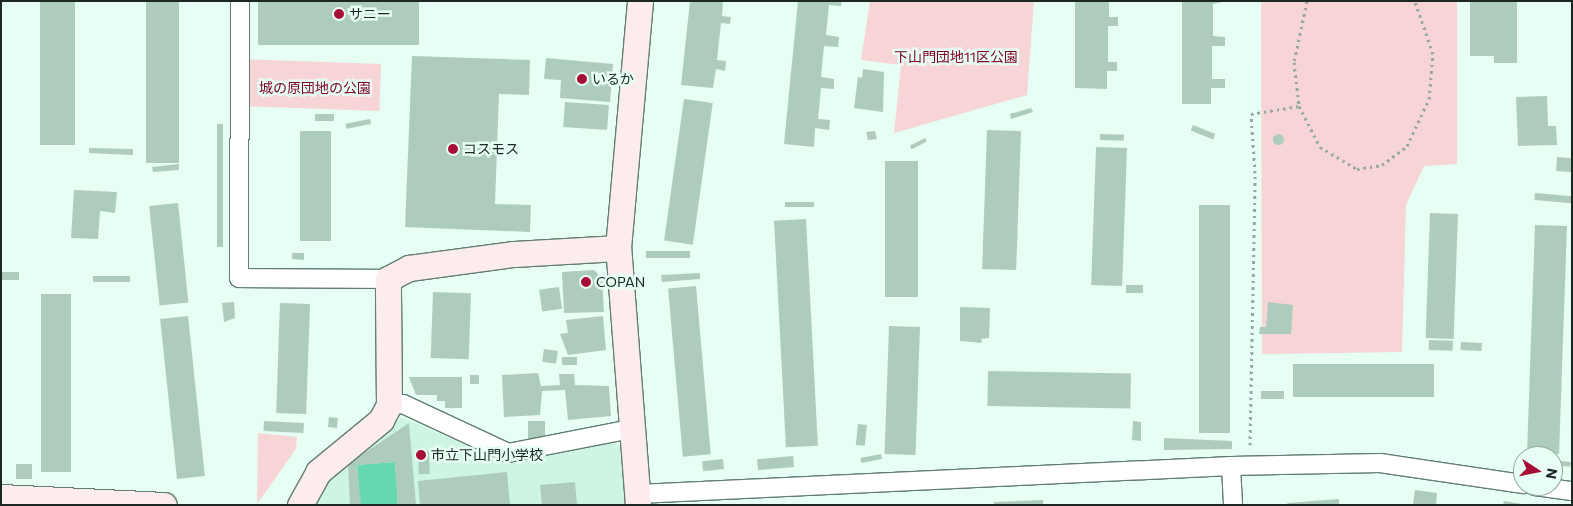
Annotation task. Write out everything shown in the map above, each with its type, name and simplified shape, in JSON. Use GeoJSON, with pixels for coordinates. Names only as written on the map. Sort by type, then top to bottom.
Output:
{"type":"FeatureCollection","features":[{"type":"Feature","properties":{"kind":"street"},"geometry":{"type":"LineString","coordinates":[[240,1],[239,278],[388,279],[409,268],[476,259],[618,248]]}},
{"type":"Feature","properties":{"kind":"street"},"geometry":{"type":"LineString","coordinates":[[640,1],[618,248],[638,500],[1231,466],[1380,463],[1513,483]]}},
{"type":"Feature","properties":{"kind":"street"},"geometry":{"type":"LineString","coordinates":[[300,505],[318,472],[381,420],[389,405],[388,279]]}},
{"type":"Feature","properties":{"kind":"street"},"geometry":{"type":"LineString","coordinates":[[389,405],[404,404],[508,453],[632,429]]}},
{"type":"Feature","properties":{"kind":"street"},"geometry":{"type":"LineString","coordinates":[[1231,466],[1233,505]]}},
{"type":"Feature","properties":{"kind":"street"},"geometry":{"type":"LineString","coordinates":[[1,497],[164,505]]}},
{"type":"Feature","properties":{"kind":"path"},"geometry":{"type":"LineString","coordinates":[[1307,1],[1294,62],[1299,106],[1320,147],[1357,169],[1382,165],[1407,146],[1429,99],[1433,54],[1415,1]]}},
{"type":"Feature","properties":{"kind":"path"},"geometry":{"type":"LineString","coordinates":[[1250,453],[1255,173],[1251,114],[1299,106]]}},
{"type":"Feature","properties":{"kind":"shaded area","name":"市立下山門小学校"},"geometry":{"type":"Polygon","coordinates":[[[402,417],[505,463],[607,441],[620,446],[625,505],[312,505],[339,468],[402,417]]]}},
{"type":"Feature","properties":{"kind":"shaded area"},"geometry":{"type":"Polygon","coordinates":[[[395,462],[398,505],[360,505],[357,465],[395,462]]]}},
{"type":"Feature","properties":{"kind":"green space","name":"下山門団地11区公園"},"geometry":{"type":"Polygon","coordinates":[[[870,1],[1034,1],[1027,95],[894,133],[901,65],[861,60],[870,1]]]}},
{"type":"Feature","properties":{"kind":"green space"},"geometry":{"type":"Polygon","coordinates":[[[1261,1],[1457,1],[1457,164],[1424,166],[1406,205],[1402,352],[1262,354],[1261,1]]]}},
{"type":"Feature","properties":{"kind":"green space","name":"城の原団地の公園"},"geometry":{"type":"Polygon","coordinates":[[[250,59],[381,64],[379,111],[248,106],[250,59]]]}},
{"type":"Feature","properties":{"kind":"green space"},"geometry":{"type":"Polygon","coordinates":[[[258,433],[297,437],[296,449],[257,504],[258,433]]]}},
{"type":"Feature","properties":{"kind":"building"},"geometry":{"type":"Polygon","coordinates":[[[40,1],[75,1],[75,145],[40,145],[40,1]]]}},
{"type":"Feature","properties":{"kind":"building"},"geometry":{"type":"Polygon","coordinates":[[[146,1],[179,1],[179,163],[146,163],[146,1]]]}},
{"type":"Feature","properties":{"kind":"building","name":"サニー"},"geometry":{"type":"Polygon","coordinates":[[[258,1],[419,1],[419,45],[258,45],[258,1]]]}},
{"type":"Feature","properties":{"kind":"building"},"geometry":{"type":"Polygon","coordinates":[[[690,1],[723,1],[722,16],[731,17],[730,24],[721,23],[717,60],[726,61],[725,71],[716,69],[713,88],[681,85],[690,1]]]}},
{"type":"Feature","properties":{"kind":"building"},"geometry":{"type":"Polygon","coordinates":[[[798,1],[842,1],[841,6],[829,5],[826,35],[839,37],[838,47],[824,46],[821,77],[834,79],[834,89],[821,88],[818,119],[830,120],[829,130],[815,128],[814,147],[784,144],[798,1]]]}},
{"type":"Feature","properties":{"kind":"building"},"geometry":{"type":"Polygon","coordinates":[[[1075,1],[1109,1],[1109,17],[1118,17],[1118,26],[1108,26],[1108,62],[1117,62],[1117,71],[1107,71],[1107,89],[1075,88],[1075,1]]]}},
{"type":"Feature","properties":{"kind":"building"},"geometry":{"type":"Polygon","coordinates":[[[1182,1],[1226,1],[1213,4],[1213,36],[1225,37],[1225,46],[1212,46],[1212,79],[1225,79],[1225,88],[1211,88],[1211,104],[1182,104],[1182,1]]]}},
{"type":"Feature","properties":{"kind":"building"},"geometry":{"type":"Polygon","coordinates":[[[1470,1],[1517,1],[1517,63],[1494,63],[1494,56],[1470,56],[1470,1]]]}},
{"type":"Feature","properties":{"kind":"building","name":"コスモス"},"geometry":{"type":"Polygon","coordinates":[[[412,56],[530,60],[529,95],[499,94],[495,204],[531,205],[530,232],[405,227],[412,56]]]}},
{"type":"Feature","properties":{"kind":"building","name":"いるか"},"geometry":{"type":"Polygon","coordinates":[[[546,58],[613,64],[610,102],[560,98],[561,80],[544,79],[546,58]]]}},
{"type":"Feature","properties":{"kind":"building"},"geometry":{"type":"Polygon","coordinates":[[[863,69],[884,72],[883,112],[854,108],[858,77],[862,78],[863,69]]]}},
{"type":"Feature","properties":{"kind":"building"},"geometry":{"type":"Polygon","coordinates":[[[1547,96],[1548,126],[1556,126],[1557,145],[1518,146],[1516,97],[1547,96]]]}},
{"type":"Feature","properties":{"kind":"building"},"geometry":{"type":"Polygon","coordinates":[[[684,99],[713,103],[693,245],[664,241],[684,99]]]}},
{"type":"Feature","properties":{"kind":"building","name":"いるか"},"geometry":{"type":"Polygon","coordinates":[[[565,102],[609,105],[607,130],[563,127],[565,102]]]}},
{"type":"Feature","properties":{"kind":"building"},"geometry":{"type":"Polygon","coordinates":[[[1031,108],[1033,112],[1011,119],[1010,114],[1031,108]]]}},
{"type":"Feature","properties":{"kind":"building"},"geometry":{"type":"Polygon","coordinates":[[[315,114],[334,114],[334,121],[315,121],[315,114]]]}},
{"type":"Feature","properties":{"kind":"building"},"geometry":{"type":"Polygon","coordinates":[[[370,119],[371,124],[346,129],[345,124],[370,119]]]}},
{"type":"Feature","properties":{"kind":"building"},"geometry":{"type":"Polygon","coordinates":[[[217,124],[223,124],[223,247],[217,247],[217,124]]]}},
{"type":"Feature","properties":{"kind":"building"},"geometry":{"type":"Polygon","coordinates":[[[1193,125],[1215,134],[1213,140],[1191,131],[1193,125]]]}},
{"type":"Feature","properties":{"kind":"building"},"geometry":{"type":"Polygon","coordinates":[[[987,130],[1021,131],[1016,270],[982,269],[987,130]]]}},
{"type":"Feature","properties":{"kind":"building"},"geometry":{"type":"Polygon","coordinates":[[[300,131],[331,131],[331,241],[300,241],[300,131]]]}},
{"type":"Feature","properties":{"kind":"building"},"geometry":{"type":"Polygon","coordinates":[[[875,131],[877,139],[868,140],[866,132],[875,131]]]}},
{"type":"Feature","properties":{"kind":"building"},"geometry":{"type":"Polygon","coordinates":[[[1100,134],[1124,135],[1124,141],[1100,140],[1100,134]]]}},
{"type":"Feature","properties":{"kind":"building"},"geometry":{"type":"Polygon","coordinates":[[[1276,134],[1280,134],[1283,139],[1282,143],[1276,144],[1273,141],[1273,137],[1276,134]]]}},
{"type":"Feature","properties":{"kind":"building"},"geometry":{"type":"Polygon","coordinates":[[[925,138],[927,142],[912,149],[910,146],[925,138]]]}},
{"type":"Feature","properties":{"kind":"building"},"geometry":{"type":"Polygon","coordinates":[[[1096,147],[1127,148],[1122,286],[1091,285],[1096,147]]]}},
{"type":"Feature","properties":{"kind":"building"},"geometry":{"type":"Polygon","coordinates":[[[89,148],[133,149],[133,155],[89,153],[89,148]]]}},
{"type":"Feature","properties":{"kind":"building"},"geometry":{"type":"Polygon","coordinates":[[[1557,157],[1572,158],[1571,172],[1556,171],[1557,157]]]}},
{"type":"Feature","properties":{"kind":"building"},"geometry":{"type":"Polygon","coordinates":[[[885,161],[918,161],[918,297],[885,297],[885,161]]]}},
{"type":"Feature","properties":{"kind":"building"},"geometry":{"type":"Polygon","coordinates":[[[179,164],[179,170],[153,172],[152,167],[179,164]]]}},
{"type":"Feature","properties":{"kind":"building"},"geometry":{"type":"Polygon","coordinates":[[[74,190],[117,192],[115,213],[100,211],[98,239],[71,238],[74,190]]]}},
{"type":"Feature","properties":{"kind":"building"},"geometry":{"type":"Polygon","coordinates":[[[1535,193],[1572,196],[1571,203],[1534,200],[1535,193]]]}},
{"type":"Feature","properties":{"kind":"building"},"geometry":{"type":"Polygon","coordinates":[[[785,202],[814,202],[814,207],[785,207],[785,202]]]}},
{"type":"Feature","properties":{"kind":"building"},"geometry":{"type":"Polygon","coordinates":[[[178,203],[188,302],[160,305],[149,206],[178,203]]]}},
{"type":"Feature","properties":{"kind":"building"},"geometry":{"type":"Polygon","coordinates":[[[1199,205],[1230,205],[1230,433],[1199,433],[1199,205]]]}},
{"type":"Feature","properties":{"kind":"building"},"geometry":{"type":"Polygon","coordinates":[[[1430,213],[1458,214],[1454,339],[1426,338],[1430,213]]]}},
{"type":"Feature","properties":{"kind":"building"},"geometry":{"type":"Polygon","coordinates":[[[806,219],[818,446],[786,447],[774,221],[806,219]]]}},
{"type":"Feature","properties":{"kind":"building"},"geometry":{"type":"Polygon","coordinates":[[[1535,225],[1567,226],[1559,446],[1527,446],[1535,225]]]}},
{"type":"Feature","properties":{"kind":"building"},"geometry":{"type":"Polygon","coordinates":[[[646,251],[690,251],[690,258],[646,258],[646,251]]]}},
{"type":"Feature","properties":{"kind":"building"},"geometry":{"type":"Polygon","coordinates":[[[292,253],[304,253],[304,260],[292,259],[292,253]]]}},
{"type":"Feature","properties":{"kind":"building"},"geometry":{"type":"Polygon","coordinates":[[[594,270],[602,278],[604,312],[564,313],[562,272],[594,270]]]}},
{"type":"Feature","properties":{"kind":"building"},"geometry":{"type":"Polygon","coordinates":[[[1,272],[19,272],[19,280],[1,280],[1,272]]]}},
{"type":"Feature","properties":{"kind":"building"},"geometry":{"type":"Polygon","coordinates":[[[700,273],[700,279],[662,282],[661,275],[700,273]]]}},
{"type":"Feature","properties":{"kind":"building"},"geometry":{"type":"Polygon","coordinates":[[[93,276],[130,276],[130,282],[93,282],[93,276]]]}},
{"type":"Feature","properties":{"kind":"building"},"geometry":{"type":"Polygon","coordinates":[[[1126,285],[1143,285],[1143,293],[1126,293],[1126,285]]]}},
{"type":"Feature","properties":{"kind":"building"},"geometry":{"type":"Polygon","coordinates":[[[696,286],[711,454],[683,457],[668,288],[696,286]]]}},
{"type":"Feature","properties":{"kind":"building"},"geometry":{"type":"Polygon","coordinates":[[[559,287],[562,309],[542,312],[539,290],[559,287]]]}},
{"type":"Feature","properties":{"kind":"building"},"geometry":{"type":"Polygon","coordinates":[[[433,292],[471,293],[469,359],[431,358],[433,292]]]}},
{"type":"Feature","properties":{"kind":"building"},"geometry":{"type":"Polygon","coordinates":[[[41,294],[71,294],[71,472],[41,472],[41,294]]]}},
{"type":"Feature","properties":{"kind":"building"},"geometry":{"type":"Polygon","coordinates":[[[234,302],[235,318],[224,322],[222,303],[234,302]]]}},
{"type":"Feature","properties":{"kind":"building"},"geometry":{"type":"Polygon","coordinates":[[[1268,302],[1293,305],[1291,334],[1259,334],[1260,327],[1266,327],[1268,302]]]}},
{"type":"Feature","properties":{"kind":"building"},"geometry":{"type":"Polygon","coordinates":[[[280,303],[310,304],[306,414],[276,413],[280,303]]]}},
{"type":"Feature","properties":{"kind":"building"},"geometry":{"type":"Polygon","coordinates":[[[960,307],[990,308],[989,338],[981,339],[982,343],[960,341],[960,307]]]}},
{"type":"Feature","properties":{"kind":"building"},"geometry":{"type":"Polygon","coordinates":[[[188,316],[205,476],[177,479],[160,319],[188,316]]]}},
{"type":"Feature","properties":{"kind":"building"},"geometry":{"type":"Polygon","coordinates":[[[603,316],[606,350],[568,355],[560,334],[568,333],[566,320],[603,316]]]}},
{"type":"Feature","properties":{"kind":"building"},"geometry":{"type":"Polygon","coordinates":[[[889,326],[920,327],[916,455],[885,454],[889,326]]]}},
{"type":"Feature","properties":{"kind":"building"},"geometry":{"type":"Polygon","coordinates":[[[1429,340],[1453,341],[1453,351],[1429,350],[1429,340]]]}},
{"type":"Feature","properties":{"kind":"building"},"geometry":{"type":"Polygon","coordinates":[[[1461,342],[1482,343],[1482,351],[1461,350],[1461,342]]]}},
{"type":"Feature","properties":{"kind":"building"},"geometry":{"type":"Polygon","coordinates":[[[544,349],[558,351],[556,364],[542,362],[544,349]]]}},
{"type":"Feature","properties":{"kind":"building"},"geometry":{"type":"Polygon","coordinates":[[[562,357],[577,357],[577,365],[562,365],[562,357]]]}},
{"type":"Feature","properties":{"kind":"building"},"geometry":{"type":"Polygon","coordinates":[[[1293,364],[1434,364],[1434,397],[1293,397],[1293,364]]]}},
{"type":"Feature","properties":{"kind":"building"},"geometry":{"type":"Polygon","coordinates":[[[988,371],[1131,373],[1130,408],[987,406],[988,371]]]}},
{"type":"Feature","properties":{"kind":"building"},"geometry":{"type":"Polygon","coordinates":[[[538,373],[541,386],[560,385],[559,374],[574,374],[575,385],[609,386],[611,416],[568,420],[565,390],[542,391],[540,415],[504,417],[502,375],[538,373]]]}},
{"type":"Feature","properties":{"kind":"building"},"geometry":{"type":"Polygon","coordinates":[[[470,375],[479,375],[479,384],[470,384],[470,375]]]}},
{"type":"Feature","properties":{"kind":"building"},"geometry":{"type":"Polygon","coordinates":[[[409,377],[462,377],[462,408],[445,408],[445,401],[437,401],[437,395],[416,395],[409,377]]]}},
{"type":"Feature","properties":{"kind":"building"},"geometry":{"type":"Polygon","coordinates":[[[1261,391],[1284,391],[1284,399],[1261,399],[1261,391]]]}},
{"type":"Feature","properties":{"kind":"building"},"geometry":{"type":"Polygon","coordinates":[[[329,417],[338,418],[337,428],[328,427],[329,417]]]}},
{"type":"Feature","properties":{"kind":"building"},"geometry":{"type":"Polygon","coordinates":[[[264,421],[304,423],[303,433],[263,431],[264,421]]]}},
{"type":"Feature","properties":{"kind":"building"},"geometry":{"type":"Polygon","coordinates":[[[528,421],[545,421],[545,439],[528,439],[528,421]]]}},
{"type":"Feature","properties":{"kind":"building"},"geometry":{"type":"Polygon","coordinates":[[[1133,421],[1141,422],[1141,441],[1132,440],[1133,421]]]}},
{"type":"Feature","properties":{"kind":"building"},"geometry":{"type":"Polygon","coordinates":[[[409,423],[416,505],[398,505],[395,462],[357,465],[361,505],[350,505],[348,464],[409,423]]]}},
{"type":"Feature","properties":{"kind":"building"},"geometry":{"type":"Polygon","coordinates":[[[858,424],[867,425],[865,446],[856,445],[858,424]]]}},
{"type":"Feature","properties":{"kind":"building"},"geometry":{"type":"Polygon","coordinates":[[[1164,438],[1232,441],[1232,449],[1164,450],[1164,438]]]}},
{"type":"Feature","properties":{"kind":"building"},"geometry":{"type":"Polygon","coordinates":[[[418,451],[429,451],[430,474],[419,474],[418,451]]]}},
{"type":"Feature","properties":{"kind":"building"},"geometry":{"type":"Polygon","coordinates":[[[881,454],[882,459],[861,463],[860,458],[881,454]]]}},
{"type":"Feature","properties":{"kind":"building"},"geometry":{"type":"Polygon","coordinates":[[[793,456],[794,467],[758,470],[757,459],[793,456]]]}},
{"type":"Feature","properties":{"kind":"building"},"geometry":{"type":"Polygon","coordinates":[[[723,459],[724,469],[703,471],[702,461],[723,459]]]}},
{"type":"Feature","properties":{"kind":"building"},"geometry":{"type":"Polygon","coordinates":[[[1563,461],[1571,462],[1570,467],[1563,466],[1563,461]]]}},
{"type":"Feature","properties":{"kind":"building"},"geometry":{"type":"Polygon","coordinates":[[[16,464],[32,464],[32,479],[16,479],[16,464]]]}},
{"type":"Feature","properties":{"kind":"building"},"geometry":{"type":"Polygon","coordinates":[[[507,472],[510,505],[420,505],[418,481],[507,472]]]}},
{"type":"Feature","properties":{"kind":"building"},"geometry":{"type":"Polygon","coordinates":[[[575,482],[577,505],[542,505],[540,485],[575,482]]]}},
{"type":"Feature","properties":{"kind":"building"},"geometry":{"type":"Polygon","coordinates":[[[1415,490],[1437,493],[1436,505],[1413,505],[1415,490]]]}},
{"type":"Feature","properties":{"kind":"building"},"geometry":{"type":"Polygon","coordinates":[[[1339,499],[1339,505],[1288,505],[1287,503],[1339,499]]]}},
{"type":"Feature","properties":{"kind":"building"},"geometry":{"type":"Polygon","coordinates":[[[1043,500],[1043,505],[994,505],[994,502],[1043,500]]]}},
{"type":"Feature","properties":{"kind":"building"},"geometry":{"type":"Polygon","coordinates":[[[1504,501],[1522,504],[1503,505],[1504,501]]]}},
{"type":"Feature","properties":{"kind":"place","name":"サニー"},"geometry":{"type":"Point","coordinates":[339,14]}},
{"type":"Feature","properties":{"kind":"place","name":"いるか"},"geometry":{"type":"Point","coordinates":[582,79]}},
{"type":"Feature","properties":{"kind":"place","name":"コスモス"},"geometry":{"type":"Point","coordinates":[453,149]}},
{"type":"Feature","properties":{"kind":"place","name":"COPAN"},"geometry":{"type":"Point","coordinates":[586,282]}},
{"type":"Feature","properties":{"kind":"place","name":"市立下山門小学校"},"geometry":{"type":"Point","coordinates":[421,455]}}]}
